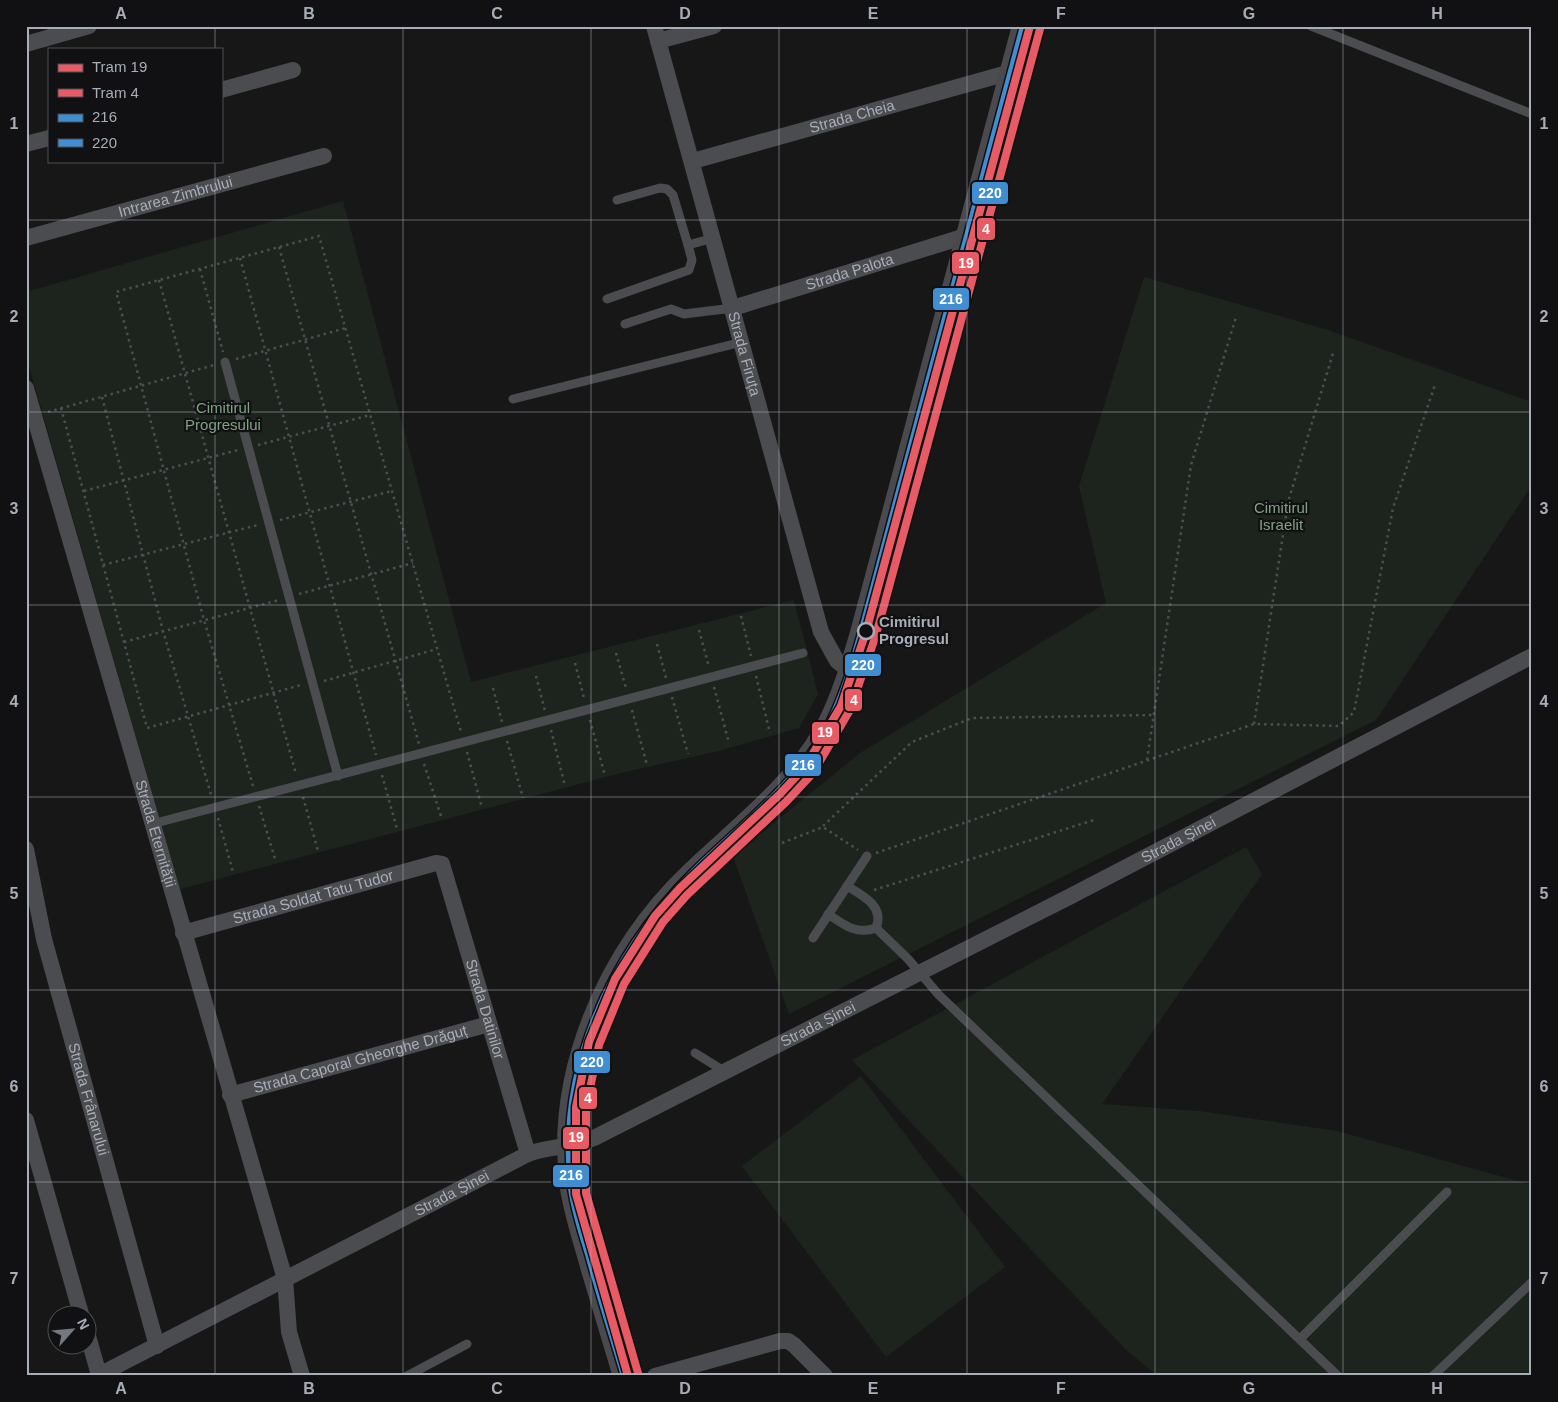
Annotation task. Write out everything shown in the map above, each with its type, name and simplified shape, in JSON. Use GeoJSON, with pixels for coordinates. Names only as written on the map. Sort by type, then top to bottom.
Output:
{"type":"FeatureCollection","features":[{"type":"Feature","properties":{"kind":"main road"},"geometry":{"type":"LineString","coordinates":[[625,1376],[577,1214],[572,1186],[570,1147],[572,1106],[586,1043],[596,1015],[629,950],[647,922],[667,898],[778,793],[799,770],[829,725],[851,672],[966,236],[1024,26]]}},
{"type":"Feature","properties":{"kind":"street"},"geometry":{"type":"LineString","coordinates":[[26,44],[89,26]]}},
{"type":"Feature","properties":{"kind":"street"},"geometry":{"type":"LineString","coordinates":[[656,33],[714,26]]}},
{"type":"Feature","properties":{"kind":"street","name":"Strada Firuța"},"geometry":{"type":"LineString","coordinates":[[656,33],[693,161],[821,632],[837,661],[851,672]]}},
{"type":"Feature","properties":{"kind":"street"},"geometry":{"type":"LineString","coordinates":[[222,90],[293,70]]}},
{"type":"Feature","properties":{"kind":"street","name":"Strada Cheia"},"geometry":{"type":"LineString","coordinates":[[693,161],[1011,72]]}},
{"type":"Feature","properties":{"kind":"street"},"geometry":{"type":"LineString","coordinates":[[26,144],[48,138]]}},
{"type":"Feature","properties":{"kind":"street","name":"Intrarea Zimbrului"},"geometry":{"type":"LineString","coordinates":[[26,238],[324,156]]}},
{"type":"Feature","properties":{"kind":"street","name":"Strada Palota"},"geometry":{"type":"LineString","coordinates":[[733,308],[966,236]]}},
{"type":"Feature","properties":{"kind":"street","name":"Strada Eternității"},"geometry":{"type":"LineString","coordinates":[[26,388],[284,1279],[289,1332],[302,1376]]}},
{"type":"Feature","properties":{"kind":"street","name":"Strada Șinei"},"geometry":{"type":"LineString","coordinates":[[98,1375],[528,1154],[550,1148],[570,1147],[594,1138],[1069,897],[1532,656]]}},
{"type":"Feature","properties":{"kind":"street","name":"Strada Frânarului"},"geometry":{"type":"LineString","coordinates":[[26,849],[44,939],[156,1346]]}},
{"type":"Feature","properties":{"kind":"street","name":"Strada Soldat Tatu Tudor"},"geometry":{"type":"LineString","coordinates":[[183,933],[436,863],[442,864]]}},
{"type":"Feature","properties":{"kind":"street","name":"Strada Datinilor"},"geometry":{"type":"LineString","coordinates":[[442,864],[528,1154]]}},
{"type":"Feature","properties":{"kind":"street","name":"Strada Caporal Gheorghe Drăguț"},"geometry":{"type":"LineString","coordinates":[[230,1095],[489,1024]]}},
{"type":"Feature","properties":{"kind":"street"},"geometry":{"type":"LineString","coordinates":[[26,1120],[79,1304]]}},
{"type":"Feature","properties":{"kind":"street"},"geometry":{"type":"LineString","coordinates":[[655,1376],[780,1341],[788,1341],[825,1376]]}},
{"type":"Feature","properties":{"kind":"street"},"geometry":{"type":"LineString","coordinates":[[93,1354],[98,1375]]}},
{"type":"Feature","properties":{"kind":"lane"},"geometry":{"type":"LineString","coordinates":[[1311,26],[1532,114]]}},
{"type":"Feature","properties":{"kind":"lane"},"geometry":{"type":"LineString","coordinates":[[607,299],[689,270],[692,260],[673,195],[667,188],[660,188],[616,200]]}},
{"type":"Feature","properties":{"kind":"lane"},"geometry":{"type":"LineString","coordinates":[[688,245],[714,238]]}},
{"type":"Feature","properties":{"kind":"lane"},"geometry":{"type":"LineString","coordinates":[[625,324],[671,309],[684,314],[695,314],[733,308]]}},
{"type":"Feature","properties":{"kind":"lane"},"geometry":{"type":"LineString","coordinates":[[513,399],[742,342]]}},
{"type":"Feature","properties":{"kind":"lane"},"geometry":{"type":"LineString","coordinates":[[225,362],[338,776]]}},
{"type":"Feature","properties":{"kind":"lane"},"geometry":{"type":"LineString","coordinates":[[152,824],[803,654]]}},
{"type":"Feature","properties":{"kind":"lane"},"geometry":{"type":"LineString","coordinates":[[813,938],[846,886],[868,856]]}},
{"type":"Feature","properties":{"kind":"lane"},"geometry":{"type":"LineString","coordinates":[[846,886],[869,899],[876,909],[878,918],[876,928]]}},
{"type":"Feature","properties":{"kind":"lane"},"geometry":{"type":"LineString","coordinates":[[828,914],[852,930],[861,932],[876,928]]}},
{"type":"Feature","properties":{"kind":"lane"},"geometry":{"type":"LineString","coordinates":[[876,928],[945,1000],[1338,1376]]}},
{"type":"Feature","properties":{"kind":"lane"},"geometry":{"type":"LineString","coordinates":[[695,1053],[724,1071]]}},
{"type":"Feature","properties":{"kind":"lane"},"geometry":{"type":"LineString","coordinates":[[1300,1339],[1447,1192]]}},
{"type":"Feature","properties":{"kind":"lane"},"geometry":{"type":"LineString","coordinates":[[1433,1376],[1532,1282]]}},
{"type":"Feature","properties":{"kind":"lane"},"geometry":{"type":"LineString","coordinates":[[407,1376],[467,1344]]}},
{"type":"Feature","properties":{"kind":"path"},"geometry":{"type":"LineString","coordinates":[[276,862],[204,620],[116,292],[319,236],[482,808]]}},
{"type":"Feature","properties":{"kind":"path"},"geometry":{"type":"LineString","coordinates":[[279,247],[394,661],[441,816]]}},
{"type":"Feature","properties":{"kind":"path"},"geometry":{"type":"LineString","coordinates":[[240,258],[397,829]]}},
{"type":"Feature","properties":{"kind":"path"},"geometry":{"type":"LineString","coordinates":[[200,269],[225,362]]}},
{"type":"Feature","properties":{"kind":"path"},"geometry":{"type":"LineString","coordinates":[[159,280],[318,850]]}},
{"type":"Feature","properties":{"kind":"path"},"geometry":{"type":"LineString","coordinates":[[1146,760],[1191,465],[1236,317]]}},
{"type":"Feature","properties":{"kind":"path"},"geometry":{"type":"LineString","coordinates":[[35,416],[346,328]]}},
{"type":"Feature","properties":{"kind":"path"},"geometry":{"type":"LineString","coordinates":[[1254,724],[1288,502],[1334,350]]}},
{"type":"Feature","properties":{"kind":"path"},"geometry":{"type":"LineString","coordinates":[[822,827],[868,856],[1254,724],[1339,726],[1354,712],[1393,508],[1435,385]]}},
{"type":"Feature","properties":{"kind":"path"},"geometry":{"type":"LineString","coordinates":[[102,397],[163,631],[233,872]]}},
{"type":"Feature","properties":{"kind":"path"},"geometry":{"type":"LineString","coordinates":[[61,408],[147,728],[313,681],[315,684],[437,649]]}},
{"type":"Feature","properties":{"kind":"path"},"geometry":{"type":"LineString","coordinates":[[84,491],[370,415]]}},
{"type":"Feature","properties":{"kind":"path"},"geometry":{"type":"LineString","coordinates":[[103,565],[392,491]]}},
{"type":"Feature","properties":{"kind":"path"},"geometry":{"type":"LineString","coordinates":[[124,642],[413,563]]}},
{"type":"Feature","properties":{"kind":"path"},"geometry":{"type":"LineString","coordinates":[[782,843],[822,827],[912,742],[972,718],[1153,715]]}},
{"type":"Feature","properties":{"kind":"path"},"geometry":{"type":"LineString","coordinates":[[861,894],[1097,819]]}},
{"type":"Feature","properties":{"kind":"green space","name":"Cimitirul Progresului"},"geometry":{"type":"Polygon","coordinates":[[[343,201],[471,682],[794,600],[818,694],[799,728],[719,751],[621,773],[180,889],[26,356],[26,292],[343,201]]]}},
{"type":"Feature","properties":{"kind":"green space","name":"Cimitirul Israelit"},"geometry":{"type":"Polygon","coordinates":[[[1144,277],[1328,330],[1532,402],[1532,485],[1376,720],[789,1014],[733,856],[860,753],[1106,603],[1079,486],[1144,277]]]}},
{"type":"Feature","properties":{"kind":"green space"},"geometry":{"type":"Polygon","coordinates":[[[1246,847],[1262,874],[1102,1104],[1199,1111],[1337,1131],[1532,1185],[1532,1376],[1158,1376],[1127,1351],[852,1060],[1246,847]]]}},
{"type":"Feature","properties":{"kind":"green space"},"geometry":{"type":"Polygon","coordinates":[[[861,1076],[1005,1267],[886,1357],[742,1166],[861,1076]]]}},
{"type":"Feature","properties":{"kind":"tram line","name":"19"},"geometry":{"type":"LineString","coordinates":[[628,1376],[576,1194],[576,1107],[589,1042],[615,979],[655,916],[680,888],[780,794],[805,767],[841,706],[866,632],[1030,26]]}},
{"type":"Feature","properties":{"kind":"tram line","name":"4"},"geometry":{"type":"LineString","coordinates":[[638,1373],[586,1193],[586,1108],[599,1045],[624,984],[663,922],[687,895],[787,801],[813,773],[850,710],[876,635],[1040,29]]}},
{"type":"Feature","properties":{"kind":"transit line","name":"216"},"geometry":{"type":"LineString","coordinates":[[625,1376],[579,1221],[572,1188],[570,1144],[573,1101],[582,1058],[596,1017],[614,978],[637,941],[663,906],[692,874],[766,804],[801,767],[816,747],[839,703],[862,633],[1024,26]]}},
{"type":"Feature","properties":{"kind":"transit line","name":"220"},"geometry":{"type":"LineString","coordinates":[[635,1373],[586,1211],[583,1195],[580,1143],[584,1101],[592,1060],[606,1019],[624,981],[646,944],[672,910],[701,879],[757,828],[809,773],[824,753],[848,708],[872,636],[1034,29]]}},
{"type":"Feature","properties":{"kind":"place","name":"Cimitirul Progresul"},"geometry":{"type":"Point","coordinates":[866,631]}}]}
